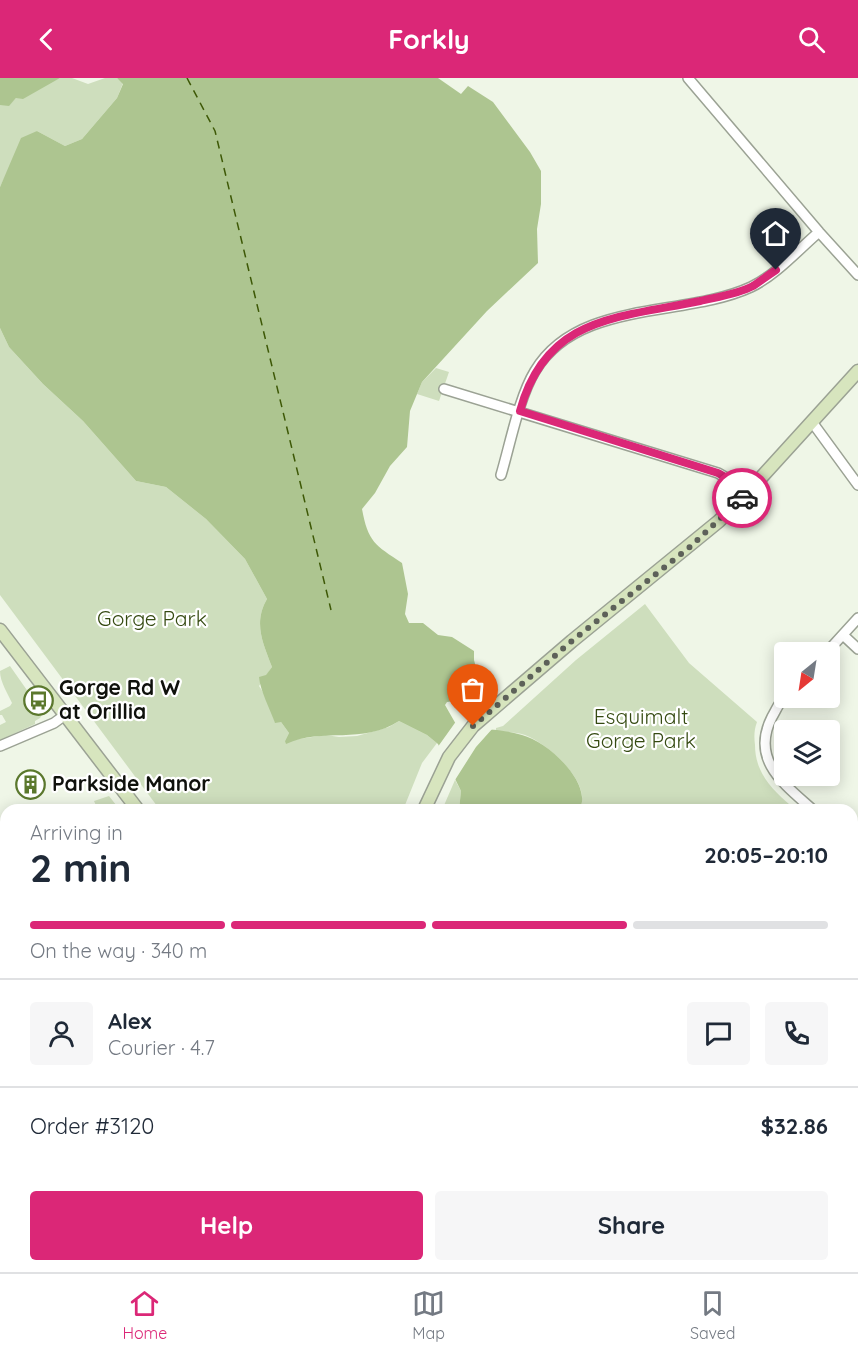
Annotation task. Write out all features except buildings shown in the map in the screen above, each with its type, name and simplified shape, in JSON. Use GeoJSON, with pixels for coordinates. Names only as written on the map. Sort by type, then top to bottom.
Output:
{"type":"FeatureCollection","features":[{"type":"Feature","properties":{"kind":"main road"},"geometry":{"type":"LineString","coordinates":[[427,804],[440,773],[464,737],[484,715],[691,546],[749,491],[858,371]]}},
{"type":"Feature","properties":{"kind":"main road"},"geometry":{"type":"LineString","coordinates":[[0,630],[133,804]]}},
{"type":"Feature","properties":{"kind":"street"},"geometry":{"type":"LineString","coordinates":[[688,78],[858,275]]}},
{"type":"Feature","properties":{"kind":"street"},"geometry":{"type":"LineString","coordinates":[[501,475],[525,391],[535,370],[549,353],[572,334],[613,319],[724,296],[752,286],[776,270],[819,232]]}},
{"type":"Feature","properties":{"kind":"street"},"geometry":{"type":"LineString","coordinates":[[444,389],[718,473],[749,491]]}},
{"type":"Feature","properties":{"kind":"street"},"geometry":{"type":"LineString","coordinates":[[812,422],[858,485]]}},
{"type":"Feature","properties":{"kind":"street"},"geometry":{"type":"LineString","coordinates":[[836,642],[858,618]]}},
{"type":"Feature","properties":{"kind":"street"},"geometry":{"type":"LineString","coordinates":[[843,635],[858,649]]}},
{"type":"Feature","properties":{"kind":"street"},"geometry":{"type":"LineString","coordinates":[[778,708],[765,734],[765,753],[768,764],[792,792],[806,804]]}},
{"type":"Feature","properties":{"kind":"street"},"geometry":{"type":"LineString","coordinates":[[0,747],[54,723],[65,715]]}},
{"type":"Feature","properties":{"kind":"green space"},"geometry":{"type":"Polygon","coordinates":[[[60,78],[72,78],[88,84],[105,78],[117,78],[123,83],[117,98],[82,139],[65,146],[37,131],[9,168],[0,187],[0,105],[9,105],[16,98],[60,78]]]}},
{"type":"Feature","properties":{"kind":"green space","name":"Gorge Park"},"geometry":{"type":"Polygon","coordinates":[[[0,328],[9,347],[43,384],[83,421],[136,481],[166,487],[206,519],[245,559],[267,599],[260,625],[272,667],[259,686],[267,698],[275,722],[281,722],[289,733],[285,741],[326,735],[357,736],[389,727],[399,721],[427,735],[437,743],[422,763],[405,804],[156,804],[0,595],[0,328]]]}},
{"type":"Feature","properties":{"kind":"green space"},"geometry":{"type":"Polygon","coordinates":[[[436,368],[449,372],[439,401],[417,394],[422,382],[436,368]]]}},
{"type":"Feature","properties":{"kind":"green space","name":"Esquimalt Gorge Park"},"geometry":{"type":"Polygon","coordinates":[[[645,604],[689,663],[757,722],[754,739],[758,765],[768,782],[790,804],[582,804],[580,787],[575,778],[552,752],[525,735],[496,731],[496,728],[503,726],[576,660],[645,604]]]}},
{"type":"Feature","properties":{"kind":"green space"},"geometry":{"type":"Polygon","coordinates":[[[10,666],[43,713],[35,724],[0,740],[0,725],[6,722],[0,715],[0,711],[12,703],[0,671],[10,666]]]}},
{"type":"Feature","properties":{"kind":"green space"},"geometry":{"type":"Polygon","coordinates":[[[455,780],[461,791],[460,804],[445,804],[455,780]]]}},
{"type":"Feature","properties":{"kind":"green space"},"geometry":{"type":"Polygon","coordinates":[[[109,796],[115,804],[95,804],[94,801],[109,796]]]}},
{"type":"Feature","properties":{"kind":"shaded area"},"geometry":{"type":"Polygon","coordinates":[[[0,78],[60,78],[23,99],[16,98],[9,106],[0,105],[0,78]]]}},
{"type":"Feature","properties":{"kind":"shaded area"},"geometry":{"type":"Polygon","coordinates":[[[117,78],[438,78],[461,94],[468,86],[493,102],[530,152],[541,171],[541,204],[537,229],[538,263],[487,311],[422,382],[410,411],[407,447],[390,466],[375,493],[362,509],[367,529],[374,542],[402,563],[408,594],[405,614],[409,623],[423,623],[438,635],[452,637],[474,651],[478,675],[465,692],[445,705],[457,726],[515,733],[541,744],[560,759],[575,778],[580,787],[581,804],[460,804],[461,791],[438,744],[427,735],[399,721],[371,732],[314,737],[286,744],[289,733],[281,722],[275,723],[263,694],[259,677],[266,675],[272,667],[260,625],[267,599],[245,559],[206,519],[166,487],[136,481],[83,421],[43,384],[9,347],[0,328],[0,187],[21,138],[37,131],[65,146],[82,139],[117,98],[123,84],[117,78]]]}},
{"type":"Feature","properties":{"kind":"pier"},"geometry":{"type":"Polygon","coordinates":[[[457,720],[459,723],[493,728],[476,747],[455,780],[451,778],[437,748],[457,720]]]}},
{"type":"Feature","properties":{"kind":"ferry route"},"geometry":{"type":"LineString","coordinates":[[187,78],[215,131],[331,610]]}},
{"type":"Feature","properties":{"kind":"way so far"},"geometry":{"type":"LineString","coordinates":[[473,726],[572,641],[691,546],[742,498]]}},
{"type":"Feature","properties":{"kind":"place","name":"Gorge Rd W at Orillia"},"geometry":{"type":"Point","coordinates":[38,700]}},
{"type":"Feature","properties":{"kind":"place","name":"Parkside Manor"},"geometry":{"type":"Point","coordinates":[31,784]}},
{"type":"Feature","properties":{"kind":"route"},"geometry":{"type":"LineString","coordinates":[[742,498],[749,491],[718,473],[520,411],[525,391],[535,370],[559,343],[572,334],[613,319],[724,296],[752,286],[776,270]]}}]}
